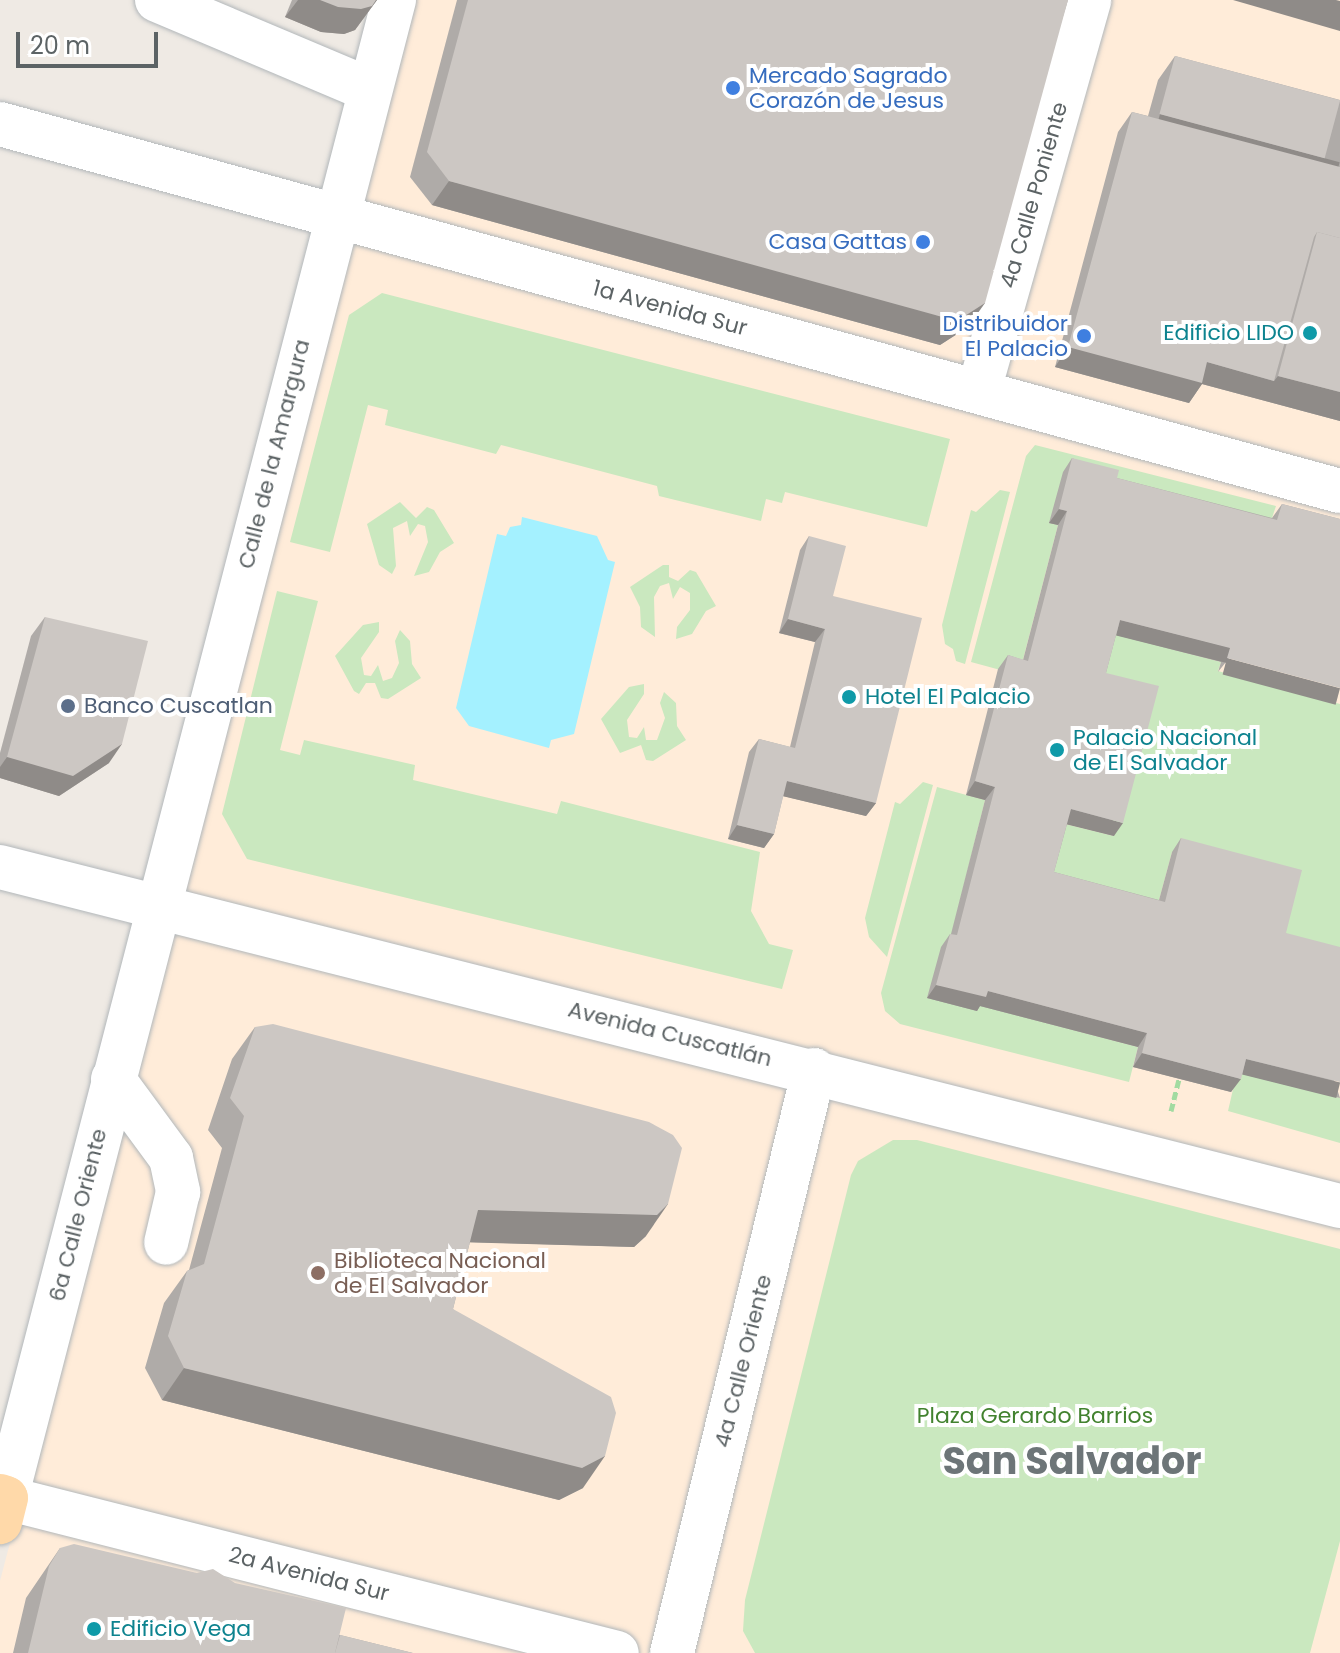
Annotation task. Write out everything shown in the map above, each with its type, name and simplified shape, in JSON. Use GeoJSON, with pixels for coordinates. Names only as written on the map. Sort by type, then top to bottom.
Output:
{"type":"FeatureCollection","features":[{"type":"Feature","properties":{"kind":"street"},"geometry":{"type":"LineString","coordinates":[[157,0],[370,90]]}},
{"type":"Feature","properties":{"kind":"street","name":"Calle de la Amargura"},"geometry":{"type":"LineString","coordinates":[[156,908],[394,0]]}},
{"type":"Feature","properties":{"kind":"street","name":"4a Calle Poniente"},"geometry":{"type":"LineString","coordinates":[[979,390],[1089,0]]}},
{"type":"Feature","properties":{"kind":"street","name":"1a Avenida Sur"},"geometry":{"type":"LineString","coordinates":[[0,124],[1340,491]]}},
{"type":"Feature","properties":{"kind":"street","name":"Avenida Cuscatlán"},"geometry":{"type":"LineString","coordinates":[[0,867],[814,1070],[1340,1206]]}},
{"type":"Feature","properties":{"kind":"street","name":"6a Calle Oriente"},"geometry":{"type":"LineString","coordinates":[[2,1505],[156,908]]}},
{"type":"Feature","properties":{"kind":"street","name":"4a Calle Oriente"},"geometry":{"type":"LineString","coordinates":[[672,1653],[814,1070]]}},
{"type":"Feature","properties":{"kind":"street"},"geometry":{"type":"LineString","coordinates":[[113,1079],[171,1158],[178,1192],[166,1243]]}},
{"type":"Feature","properties":{"kind":"street","name":"2a Avenida Sur"},"geometry":{"type":"LineString","coordinates":[[2,1505],[617,1653]]}},
{"type":"Feature","properties":{"kind":"path"},"geometry":{"type":"LineString","coordinates":[[1171,1111],[1179,1079]]}},
{"type":"Feature","properties":{"kind":"shaded area"},"geometry":{"type":"Polygon","coordinates":[[[413,0],[1340,0],[1340,1653],[0,1653],[0,1581],[413,0]]]}},
{"type":"Feature","properties":{"kind":"green space"},"geometry":{"type":"Polygon","coordinates":[[[382,293],[950,439],[927,527],[785,492],[782,503],[766,499],[761,521],[659,496],[657,486],[501,445],[496,454],[385,425],[388,410],[368,405],[330,552],[290,542],[349,315],[382,293]]]}},
{"type":"Feature","properties":{"kind":"green space"},"geometry":{"type":"Polygon","coordinates":[[[1035,445],[1276,506],[1267,533],[1050,523],[1058,525],[1019,675],[971,662],[1026,456],[1035,445]]]}},
{"type":"Feature","properties":{"kind":"green space"},"geometry":{"type":"Polygon","coordinates":[[[1000,490],[1010,492],[965,664],[956,661],[953,649],[945,644],[942,625],[971,510],[976,512],[1000,490]]]}},
{"type":"Feature","properties":{"kind":"green space"},"geometry":{"type":"Polygon","coordinates":[[[400,502],[416,518],[427,507],[434,510],[454,543],[440,552],[429,572],[414,576],[428,542],[425,526],[418,524],[410,536],[407,521],[393,528],[396,566],[392,574],[379,565],[367,524],[400,502]]]}},
{"type":"Feature","properties":{"kind":"green space"},"geometry":{"type":"Polygon","coordinates":[[[663,565],[669,565],[669,577],[678,581],[690,570],[696,572],[716,606],[706,611],[692,634],[676,639],[677,627],[690,610],[690,593],[680,587],[673,599],[669,583],[660,586],[654,597],[655,637],[641,627],[640,607],[630,587],[663,565]]]}},
{"type":"Feature","properties":{"kind":"green space"},"geometry":{"type":"Polygon","coordinates":[[[277,591],[318,601],[280,750],[300,755],[304,740],[415,765],[413,780],[557,814],[561,801],[760,852],[751,911],[769,944],[793,950],[782,989],[247,859],[222,814],[277,591]]]}},
{"type":"Feature","properties":{"kind":"green space"},"geometry":{"type":"Polygon","coordinates":[[[379,622],[379,632],[361,658],[364,675],[371,676],[378,665],[383,681],[392,678],[399,663],[395,641],[400,630],[410,641],[412,664],[421,678],[388,699],[381,698],[375,683],[366,683],[359,694],[354,691],[335,656],[363,625],[379,622]]]}},
{"type":"Feature","properties":{"kind":"green space"},"geometry":{"type":"Polygon","coordinates":[[[1110,633],[1221,662],[1218,671],[1340,704],[1340,963],[1277,947],[1172,852],[1155,915],[1045,886],[1061,823],[1114,836],[1096,686],[1110,633]]]}},
{"type":"Feature","properties":{"kind":"green space"},"geometry":{"type":"Polygon","coordinates":[[[644,684],[644,694],[627,720],[629,737],[637,738],[644,727],[646,740],[657,740],[665,718],[660,703],[664,692],[676,703],[677,726],[686,740],[653,761],[646,760],[641,745],[620,753],[601,719],[629,687],[644,684]]]}},
{"type":"Feature","properties":{"kind":"green space"},"geometry":{"type":"Polygon","coordinates":[[[923,782],[933,785],[887,957],[869,937],[865,918],[895,802],[900,804],[923,782]]]}},
{"type":"Feature","properties":{"kind":"green space"},"geometry":{"type":"Polygon","coordinates":[[[937,787],[985,800],[948,949],[978,1005],[1138,1047],[1129,1082],[900,1024],[885,1011],[881,993],[937,787]]]}},
{"type":"Feature","properties":{"kind":"green space"},"geometry":{"type":"Polygon","coordinates":[[[1237,1072],[1340,1098],[1340,1143],[1228,1111],[1237,1072]]]}},
{"type":"Feature","properties":{"kind":"green space","name":"Plaza Gerardo Barrios"},"geometry":{"type":"Polygon","coordinates":[[[893,1140],[917,1140],[1340,1249],[1340,1541],[1310,1653],[755,1653],[743,1631],[745,1600],[851,1175],[858,1161],[893,1140]]]}},
{"type":"Feature","properties":{"kind":"water"},"geometry":{"type":"Polygon","coordinates":[[[522,517],[597,536],[608,560],[615,562],[574,734],[551,740],[549,748],[469,726],[456,708],[497,534],[506,536],[510,527],[521,525],[522,517]]]}},
{"type":"Feature","properties":{"kind":"building"},"geometry":{"type":"Polygon","coordinates":[[[320,0],[376,0],[372,6],[361,9],[338,7],[320,0]]]}},
{"type":"Feature","properties":{"kind":"building","name":"Mercado Sagrado Corazón de Jesus"},"geometry":{"type":"Polygon","coordinates":[[[468,0],[1068,0],[985,303],[957,321],[449,181],[427,152],[468,0]]]}},
{"type":"Feature","properties":{"kind":"building"},"geometry":{"type":"Polygon","coordinates":[[[1175,56],[1340,100],[1325,158],[1159,114],[1175,56]]]}},
{"type":"Feature","properties":{"kind":"building"},"geometry":{"type":"Polygon","coordinates":[[[1132,112],[1340,167],[1340,238],[1317,232],[1314,237],[1274,381],[1207,362],[1202,383],[1068,347],[1132,112]]]}},
{"type":"Feature","properties":{"kind":"building","name":"Edificio LIDO"},"geometry":{"type":"Polygon","coordinates":[[[1317,232],[1340,238],[1340,392],[1278,376],[1317,232]]]}},
{"type":"Feature","properties":{"kind":"building","name":"Palacio Nacional de El Salvador"},"geometry":{"type":"Polygon","coordinates":[[[1072,458],[1119,470],[1117,478],[1277,520],[1282,504],[1340,519],[1340,688],[1227,658],[1230,648],[1120,620],[1106,673],[1159,686],[1123,823],[1071,809],[1054,872],[1165,902],[1181,838],[1302,870],[1286,933],[1340,947],[1340,1082],[1246,1059],[1241,1079],[1142,1053],[1147,1033],[988,991],[986,997],[936,985],[950,934],[957,935],[995,787],[975,781],[1008,655],[1028,661],[1067,511],[1059,509],[1072,458]]]}},
{"type":"Feature","properties":{"kind":"building","name":"Hotel El Palacio"},"geometry":{"type":"Polygon","coordinates":[[[809,536],[846,546],[833,596],[922,618],[876,803],[787,781],[774,834],[737,825],[759,739],[795,748],[825,629],[788,619],[809,536]]]}},
{"type":"Feature","properties":{"kind":"building","name":"Banco Cuscatlan"},"geometry":{"type":"Polygon","coordinates":[[[45,617],[148,641],[122,744],[73,776],[7,757],[45,617]]]}},
{"type":"Feature","properties":{"kind":"building","name":"Biblioteca Nacional de El Salvador"},"geometry":{"type":"Polygon","coordinates":[[[273,1024],[649,1122],[673,1135],[682,1148],[668,1204],[657,1215],[478,1210],[453,1309],[611,1397],[616,1413],[605,1456],[582,1468],[184,1368],[168,1336],[187,1271],[204,1264],[244,1116],[230,1098],[255,1027],[273,1024]]]}},
{"type":"Feature","properties":{"kind":"building"},"geometry":{"type":"Polygon","coordinates":[[[74,1544],[197,1573],[213,1569],[235,1583],[346,1608],[335,1653],[28,1653],[49,1566],[60,1548],[74,1544]]]}},
{"type":"Feature","properties":{"kind":"building"},"geometry":{"type":"Polygon","coordinates":[[[340,1635],[413,1653],[335,1653],[340,1635]]]}},
{"type":"Feature","properties":{"kind":"place","name":"Mercado Sagrado Corazón de Jesus"},"geometry":{"type":"Point","coordinates":[733,88]}},
{"type":"Feature","properties":{"kind":"place","name":"Casa Gattas"},"geometry":{"type":"Point","coordinates":[923,242]}},
{"type":"Feature","properties":{"kind":"place","name":"Edificio LIDO"},"geometry":{"type":"Point","coordinates":[1310,333]}},
{"type":"Feature","properties":{"kind":"place","name":"Distribuidor El Palacio"},"geometry":{"type":"Point","coordinates":[1084,336]}},
{"type":"Feature","properties":{"kind":"place","name":"Hotel El Palacio"},"geometry":{"type":"Point","coordinates":[849,697]}},
{"type":"Feature","properties":{"kind":"place","name":"Banco Cuscatlan"},"geometry":{"type":"Point","coordinates":[68,706]}},
{"type":"Feature","properties":{"kind":"place","name":"Palacio Nacional de El Salvador"},"geometry":{"type":"Point","coordinates":[1057,750]}},
{"type":"Feature","properties":{"kind":"place","name":"Biblioteca Nacional de El Salvador"},"geometry":{"type":"Point","coordinates":[318,1273]}},
{"type":"Feature","properties":{"kind":"place","name":"Edificio Vega"},"geometry":{"type":"Point","coordinates":[94,1629]}},
{"type":"Feature","properties":{"kind":"district","name":"San Salvador"},"geometry":{"type":"Point","coordinates":[1072,1461]}}]}
